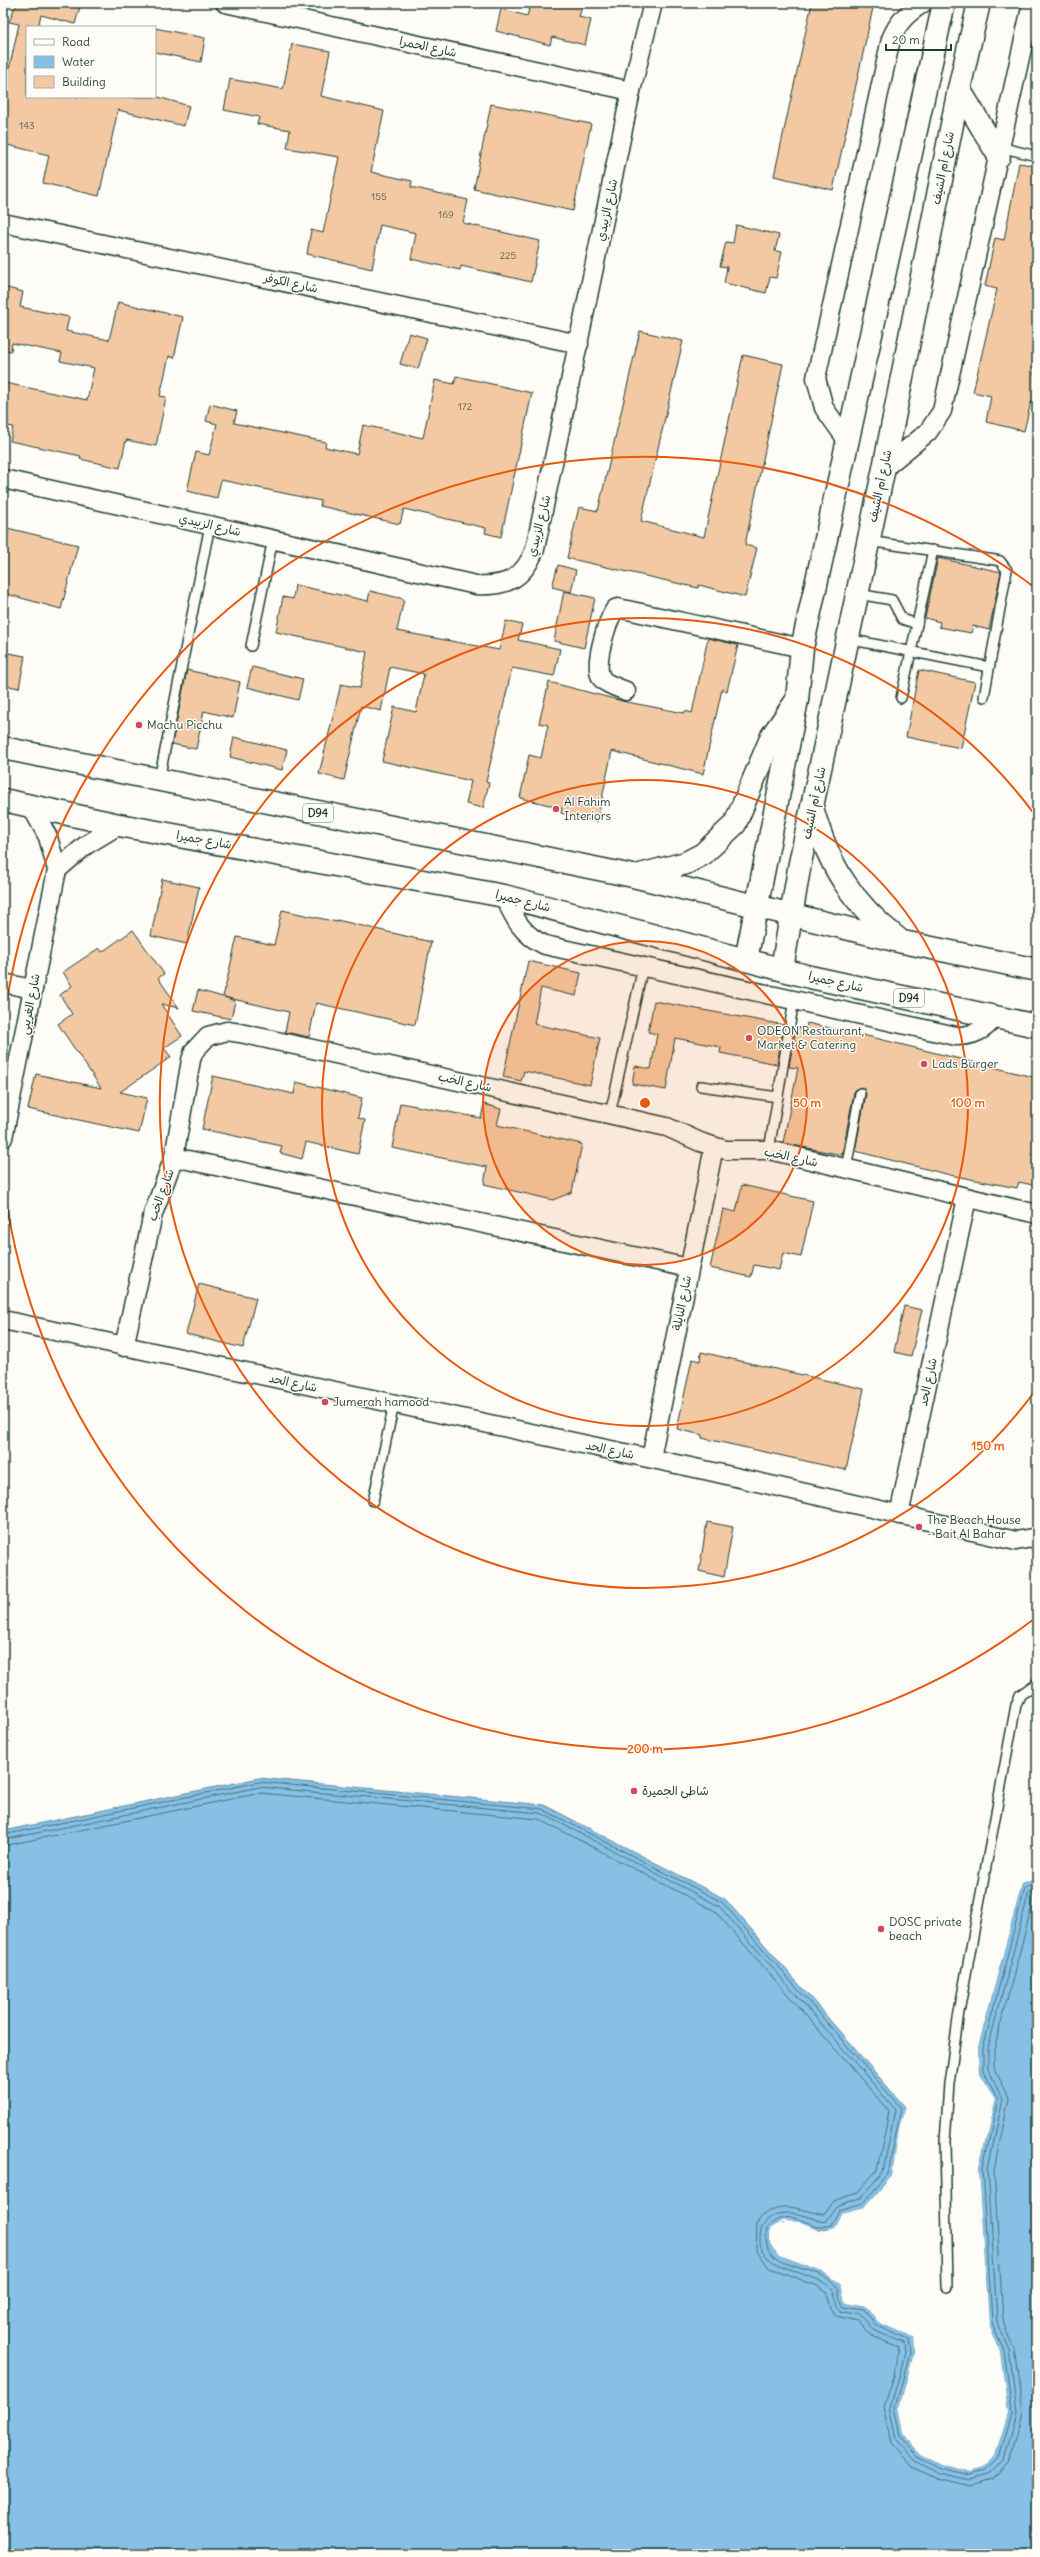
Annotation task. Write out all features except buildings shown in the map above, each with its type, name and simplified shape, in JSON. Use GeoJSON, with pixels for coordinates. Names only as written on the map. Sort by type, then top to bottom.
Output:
{"type":"FeatureCollection","features":[{"type":"Feature","properties":{"kind":"main road"},"geometry":{"type":"LineString","coordinates":[[746,960],[797,700],[802,648],[849,443],[944,3]]}},
{"type":"Feature","properties":{"kind":"main road","name":"شارع أم الشيف"},"geometry":{"type":"LineString","coordinates":[[782,969],[791,914],[884,468],[959,89],[979,3]]}},
{"type":"Feature","properties":{"kind":"main road"},"geometry":{"type":"LineString","coordinates":[[959,89],[999,152]]}},
{"type":"Feature","properties":{"kind":"main road"},"geometry":{"type":"LineString","coordinates":[[633,876],[686,863],[703,854],[731,829],[745,804],[772,736],[797,700]]}},
{"type":"Feature","properties":{"kind":"main road","name":"D94"},"geometry":{"type":"LineString","coordinates":[[3,748],[158,781],[633,876],[903,942],[1037,970]]}},
{"type":"Feature","properties":{"kind":"main road","name":"شارع جميرا"},"geometry":{"type":"LineString","coordinates":[[3,800],[119,825],[504,896],[782,969],[1037,1026]]}},
{"type":"Feature","properties":{"kind":"main road"},"geometry":{"type":"LineString","coordinates":[[813,811],[822,842],[848,888],[878,922],[903,942]]}},
{"type":"Feature","properties":{"kind":"street","name":"شارع الحمرا"},"geometry":{"type":"LineString","coordinates":[[225,3],[631,91]]}},
{"type":"Feature","properties":{"kind":"street","name":"شارع الزبيدي"},"geometry":{"type":"LineString","coordinates":[[3,479],[476,585],[492,586],[506,582],[520,574],[529,563],[535,549],[631,91],[653,3]]}},
{"type":"Feature","properties":{"kind":"street"},"geometry":{"type":"LineString","coordinates":[[849,443],[824,408],[816,378],[891,39],[896,26],[908,12],[922,3]]}},
{"type":"Feature","properties":{"kind":"street"},"geometry":{"type":"LineString","coordinates":[[884,468],[928,432],[942,411],[1032,3]]}},
{"type":"Feature","properties":{"kind":"street","name":"شارع الكوفر"},"geometry":{"type":"LineString","coordinates":[[3,223],[579,344]]}},
{"type":"Feature","properties":{"kind":"street"},"geometry":{"type":"LineString","coordinates":[[626,691],[603,681],[599,672],[599,658],[608,622],[615,609],[618,608],[802,648]]}},
{"type":"Feature","properties":{"kind":"street","name":"شارع الغريبي"},"geometry":{"type":"LineString","coordinates":[[4,1126],[57,870],[48,836],[32,806]]}},
{"type":"Feature","properties":{"kind":"street"},"geometry":{"type":"LineString","coordinates":[[57,870],[86,845],[119,825]]}},
{"type":"Feature","properties":{"kind":"street"},"geometry":{"type":"LineString","coordinates":[[504,896],[515,921],[522,930],[538,942],[643,967],[956,1036],[978,1033],[988,1026],[995,1017]]}},
{"type":"Feature","properties":{"kind":"street"},"geometry":{"type":"LineString","coordinates":[[3,983],[33,990]]}},
{"type":"Feature","properties":{"kind":"street","name":"شارع الخب"},"geometry":{"type":"LineString","coordinates":[[124,1347],[153,1214],[174,1157],[188,1070],[194,1051],[208,1036],[227,1031],[674,1129],[714,1147],[739,1151],[769,1150],[1037,1214]]}},
{"type":"Feature","properties":{"kind":"street","name":"شارع النايلة"},"geometry":{"type":"LineString","coordinates":[[651,1458],[714,1147]]}},
{"type":"Feature","properties":{"kind":"street"},"geometry":{"type":"LineString","coordinates":[[174,1157],[689,1268]]}},
{"type":"Feature","properties":{"kind":"street","name":"شارع الحد"},"geometry":{"type":"LineString","coordinates":[[3,1320],[124,1347],[651,1458],[899,1515],[967,1198]]}},
{"type":"Feature","properties":{"kind":"street"},"geometry":{"type":"LineString","coordinates":[[899,1515],[1016,1541],[1037,1537]]}},
{"type":"Feature","properties":{"kind":"lane"},"geometry":{"type":"LineString","coordinates":[[999,152],[1037,156]]}},
{"type":"Feature","properties":{"kind":"lane"},"geometry":{"type":"LineString","coordinates":[[158,781],[210,525]]}},
{"type":"Feature","properties":{"kind":"lane"},"geometry":{"type":"LineString","coordinates":[[251,646],[273,539]]}},
{"type":"Feature","properties":{"kind":"lane"},"geometry":{"type":"LineString","coordinates":[[868,541],[995,560],[1005,565],[1006,570],[984,697]]}},
{"type":"Feature","properties":{"kind":"lane"},"geometry":{"type":"LineString","coordinates":[[901,698],[933,550]]}},
{"type":"Feature","properties":{"kind":"lane"},"geometry":{"type":"LineString","coordinates":[[858,594],[892,600],[902,619],[917,624]]}},
{"type":"Feature","properties":{"kind":"lane"},"geometry":{"type":"LineString","coordinates":[[848,639],[989,667]]}},
{"type":"Feature","properties":{"kind":"lane"},"geometry":{"type":"LineString","coordinates":[[610,1114],[643,967]]}},
{"type":"Feature","properties":{"kind":"lane"},"geometry":{"type":"LineString","coordinates":[[769,1150],[794,1000]]}},
{"type":"Feature","properties":{"kind":"lane"},"geometry":{"type":"LineString","coordinates":[[701,1086],[778,1098]]}},
{"type":"Feature","properties":{"kind":"lane"},"geometry":{"type":"LineString","coordinates":[[846,1169],[860,1093]]}},
{"type":"Feature","properties":{"kind":"lane"},"geometry":{"type":"LineString","coordinates":[[373,1501],[394,1404]]}},
{"type":"Feature","properties":{"kind":"lane"},"geometry":{"type":"LineString","coordinates":[[948,2287],[945,2141],[949,2084],[959,2012],[1016,1705],[1020,1695],[1037,1683]]}},
{"type":"Feature","properties":{"kind":"water"},"geometry":{"type":"Polygon","coordinates":[[[259,1778],[544,1805],[725,1899],[905,2107],[892,2176],[865,2207],[841,2213],[834,2228],[825,2230],[817,2229],[797,2222],[781,2224],[770,2230],[770,2244],[779,2256],[825,2273],[841,2285],[845,2303],[867,2307],[878,2322],[913,2337],[914,2353],[899,2408],[904,2436],[920,2453],[940,2464],[971,2472],[985,2468],[995,2456],[1008,2413],[1000,2351],[989,2324],[979,2168],[995,2099],[979,2071],[978,2047],[1022,1884],[1032,1880],[1037,1882],[1037,2554],[3,2554],[3,1831],[259,1778]]]}},
{"type":"Feature","properties":{"kind":"pier"},"geometry":{"type":"Polygon","coordinates":[[[1029,1879],[1032,1880],[1022,1884],[978,2047],[979,2071],[995,2099],[979,2168],[989,2324],[1000,2351],[1008,2413],[995,2456],[985,2468],[971,2472],[940,2464],[920,2453],[904,2436],[899,2408],[914,2353],[913,2337],[878,2322],[867,2307],[845,2303],[841,2285],[825,2273],[779,2256],[770,2244],[770,2229],[783,2221],[800,2222],[824,2231],[834,2228],[841,2213],[865,2207],[892,2176],[899,2129],[906,2104],[894,2177],[867,2208],[843,2215],[835,2230],[824,2233],[799,2224],[783,2223],[772,2231],[772,2244],[780,2255],[826,2271],[842,2283],[846,2302],[868,2305],[879,2320],[914,2336],[916,2353],[901,2408],[906,2435],[922,2452],[941,2462],[971,2469],[984,2466],[993,2455],[1006,2412],[998,2351],[987,2324],[977,2167],[992,2099],[977,2072],[976,2047],[1020,1884],[1029,1879]]]}},
{"type":"Feature","properties":{"kind":"place","name":"Machu Picchu"},"geometry":{"type":"Point","coordinates":[139,725]}},
{"type":"Feature","properties":{"kind":"place","name":"Al Fahim Interiors"},"geometry":{"type":"Point","coordinates":[556,809]}},
{"type":"Feature","properties":{"kind":"place","name":"ODEON Restaurant, Market & Catering"},"geometry":{"type":"Point","coordinates":[749,1038]}},
{"type":"Feature","properties":{"kind":"place","name":"Lads Burger"},"geometry":{"type":"Point","coordinates":[924,1064]}},
{"type":"Feature","properties":{"kind":"place","name":"Jumerah hamood"},"geometry":{"type":"Point","coordinates":[325,1402]}},
{"type":"Feature","properties":{"kind":"place","name":"The Beach House - Bait Al Bahar"},"geometry":{"type":"Point","coordinates":[919,1527]}},
{"type":"Feature","properties":{"kind":"place","name":"شاطئ الجميرة"},"geometry":{"type":"Point","coordinates":[634,1791]}},
{"type":"Feature","properties":{"kind":"place","name":"DOSC private beach"},"geometry":{"type":"Point","coordinates":[881,1929]}}]}
